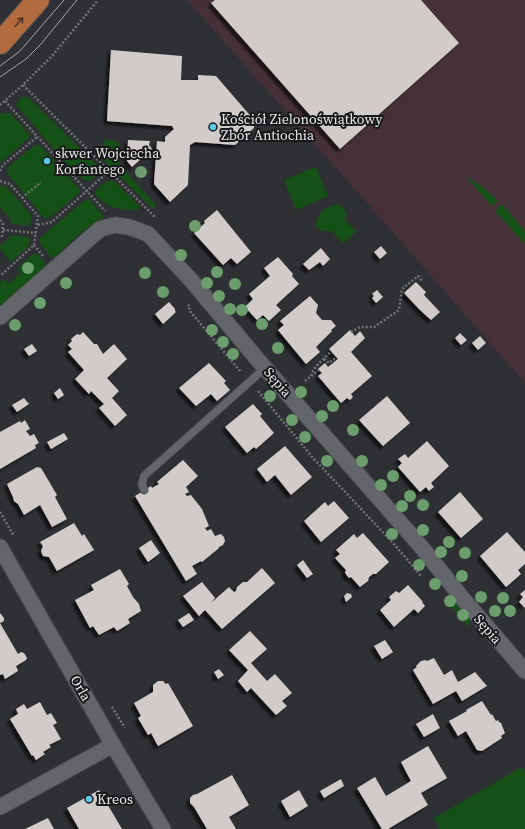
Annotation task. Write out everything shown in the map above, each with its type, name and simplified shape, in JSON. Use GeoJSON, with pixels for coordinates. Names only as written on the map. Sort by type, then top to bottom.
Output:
{"type":"FeatureCollection","features":[{"type":"Feature","properties":{"kind":"main road"},"geometry":{"type":"LineString","coordinates":[[0,43],[38,0]]}},
{"type":"Feature","properties":{"kind":"street"},"geometry":{"type":"LineString","coordinates":[[0,317],[100,229],[114,225]]}},
{"type":"Feature","properties":{"kind":"street","name":"Sępia"},"geometry":{"type":"LineString","coordinates":[[114,225],[129,227],[148,234],[191,280],[418,543],[464,600],[525,671]]}},
{"type":"Feature","properties":{"kind":"street","name":"Orla"},"geometry":{"type":"LineString","coordinates":[[0,547],[113,745],[164,829]]}},
{"type":"Feature","properties":{"kind":"street"},"geometry":{"type":"LineString","coordinates":[[0,807],[113,745]]}},
{"type":"Feature","properties":{"kind":"lane"},"geometry":{"type":"LineString","coordinates":[[144,490],[142,484],[144,476],[266,368]]}},
{"type":"Feature","properties":{"kind":"path"},"geometry":{"type":"LineString","coordinates":[[0,105],[23,86],[52,56],[98,0]]}},
{"type":"Feature","properties":{"kind":"path"},"geometry":{"type":"LineString","coordinates":[[23,86],[160,223]]}},
{"type":"Feature","properties":{"kind":"path"},"geometry":{"type":"LineString","coordinates":[[5,101],[108,215],[114,225]]}},
{"type":"Feature","properties":{"kind":"path"},"geometry":{"type":"LineString","coordinates":[[0,171],[3,165],[37,137]]}},
{"type":"Feature","properties":{"kind":"path"},"geometry":{"type":"LineString","coordinates":[[38,226],[52,222],[109,171]]}},
{"type":"Feature","properties":{"kind":"path"},"geometry":{"type":"LineString","coordinates":[[0,181],[10,184],[38,216],[38,226],[34,245],[0,276]]}},
{"type":"Feature","properties":{"kind":"path"},"geometry":{"type":"LineString","coordinates":[[22,198],[41,182]]}},
{"type":"Feature","properties":{"kind":"path"},"geometry":{"type":"LineString","coordinates":[[0,220],[3,224],[2,236],[0,237]]}},
{"type":"Feature","properties":{"kind":"path"},"geometry":{"type":"LineString","coordinates":[[3,230],[36,233]]}},
{"type":"Feature","properties":{"kind":"path"},"geometry":{"type":"LineString","coordinates":[[351,332],[360,327],[374,327],[399,310],[402,289],[418,276],[422,280]]}},
{"type":"Feature","properties":{"kind":"path"},"geometry":{"type":"LineString","coordinates":[[187,303],[190,306],[189,310],[313,458],[394,544],[424,579]]}},
{"type":"Feature","properties":{"kind":"path"},"geometry":{"type":"LineString","coordinates":[[311,376],[312,371],[331,351]]}},
{"type":"Feature","properties":{"kind":"path"},"geometry":{"type":"LineString","coordinates":[[324,359],[329,363],[334,359],[336,360]]}},
{"type":"Feature","properties":{"kind":"path"},"geometry":{"type":"LineString","coordinates":[[305,381],[319,370]]}},
{"type":"Feature","properties":{"kind":"shaded area"},"geometry":{"type":"Polygon","coordinates":[[[187,0],[525,0],[525,383],[383,221],[187,0]]]}},
{"type":"Feature","properties":{"kind":"green space"},"geometry":{"type":"Polygon","coordinates":[[[21,97],[28,97],[99,167],[93,178],[89,181],[84,180],[69,166],[16,105],[21,97]]]}},
{"type":"Feature","properties":{"kind":"green space"},"geometry":{"type":"Polygon","coordinates":[[[10,113],[30,135],[29,138],[0,163],[0,114],[10,113]]]}},
{"type":"Feature","properties":{"kind":"green space"},"geometry":{"type":"Polygon","coordinates":[[[104,139],[116,141],[120,145],[119,164],[155,204],[155,208],[153,209],[101,158],[104,139]]]}},
{"type":"Feature","properties":{"kind":"green space"},"geometry":{"type":"Polygon","coordinates":[[[40,145],[80,190],[78,194],[49,218],[44,218],[8,174],[7,168],[34,146],[40,145]]]}},
{"type":"Feature","properties":{"kind":"green space"},"geometry":{"type":"Polygon","coordinates":[[[316,167],[328,196],[296,210],[284,180],[316,167]]]}},
{"type":"Feature","properties":{"kind":"green space"},"geometry":{"type":"Polygon","coordinates":[[[465,176],[483,187],[498,201],[492,206],[465,176]]]}},
{"type":"Feature","properties":{"kind":"green space"},"geometry":{"type":"Polygon","coordinates":[[[107,181],[114,181],[139,206],[139,210],[114,208],[99,199],[94,193],[107,181]]]}},
{"type":"Feature","properties":{"kind":"green space"},"geometry":{"type":"Polygon","coordinates":[[[0,186],[7,187],[31,215],[30,226],[11,224],[12,221],[0,207],[0,186]]]}},
{"type":"Feature","properties":{"kind":"green space"},"geometry":{"type":"Polygon","coordinates":[[[89,199],[104,217],[85,230],[55,257],[51,257],[39,242],[39,239],[85,200],[89,199]]]}},
{"type":"Feature","properties":{"kind":"green space"},"geometry":{"type":"Polygon","coordinates":[[[340,204],[347,213],[345,220],[356,232],[343,243],[332,231],[321,231],[315,224],[324,209],[340,204]]]}},
{"type":"Feature","properties":{"kind":"green space"},"geometry":{"type":"Polygon","coordinates":[[[502,204],[525,231],[525,244],[495,211],[502,204]]]}},
{"type":"Feature","properties":{"kind":"green space"},"geometry":{"type":"Polygon","coordinates":[[[10,235],[29,237],[29,246],[11,262],[0,249],[0,246],[10,237],[10,235]]]}},
{"type":"Feature","properties":{"kind":"green space"},"geometry":{"type":"Polygon","coordinates":[[[34,253],[37,254],[45,263],[44,267],[0,306],[0,282],[4,279],[8,284],[21,273],[17,269],[34,253]]]}},
{"type":"Feature","properties":{"kind":"green space"},"geometry":{"type":"Polygon","coordinates":[[[452,598],[470,618],[470,628],[445,600],[452,598]]]}},
{"type":"Feature","properties":{"kind":"green space"},"geometry":{"type":"Polygon","coordinates":[[[522,767],[525,773],[525,829],[440,829],[434,818],[522,767]]]}},
{"type":"Feature","properties":{"kind":"building"},"geometry":{"type":"Polygon","coordinates":[[[215,0],[421,0],[459,43],[340,149],[211,3],[215,0]]]}},
{"type":"Feature","properties":{"kind":"building","name":"Kościół Zielonoświątkowy Zbór Antiochia"},"geometry":{"type":"Polygon","coordinates":[[[111,50],[182,56],[181,80],[198,80],[198,75],[216,76],[254,120],[254,128],[235,145],[195,142],[190,145],[188,185],[170,202],[154,184],[157,141],[165,142],[165,137],[174,129],[172,126],[107,121],[111,50]]]}},
{"type":"Feature","properties":{"kind":"building"},"geometry":{"type":"Polygon","coordinates":[[[128,140],[150,141],[149,145],[152,149],[132,167],[127,161],[128,140]]]}},
{"type":"Feature","properties":{"kind":"building"},"geometry":{"type":"Polygon","coordinates":[[[217,210],[251,252],[237,264],[231,258],[223,265],[194,233],[205,223],[204,221],[217,210]]]}},
{"type":"Feature","properties":{"kind":"building"},"geometry":{"type":"Polygon","coordinates":[[[381,246],[387,253],[380,259],[374,252],[381,246]]]}},
{"type":"Feature","properties":{"kind":"building"},"geometry":{"type":"Polygon","coordinates":[[[321,248],[330,259],[323,266],[320,262],[309,270],[303,264],[321,248]]]}},
{"type":"Feature","properties":{"kind":"building"},"geometry":{"type":"Polygon","coordinates":[[[278,257],[293,274],[292,276],[299,284],[276,305],[281,310],[269,321],[263,315],[257,320],[245,307],[253,299],[249,294],[270,276],[264,268],[278,257]]]}},
{"type":"Feature","properties":{"kind":"building"},"geometry":{"type":"Polygon","coordinates":[[[416,282],[426,292],[424,295],[440,312],[431,320],[404,293],[416,282]]]}},
{"type":"Feature","properties":{"kind":"building"},"geometry":{"type":"Polygon","coordinates":[[[377,290],[383,297],[376,303],[372,298],[374,296],[372,294],[377,290]]]}},
{"type":"Feature","properties":{"kind":"building"},"geometry":{"type":"Polygon","coordinates":[[[310,296],[318,305],[316,313],[322,320],[331,320],[336,326],[316,347],[320,352],[306,364],[278,330],[284,325],[280,321],[310,296]]]}},
{"type":"Feature","properties":{"kind":"building"},"geometry":{"type":"Polygon","coordinates":[[[169,302],[176,312],[163,324],[155,314],[169,302]]]}},
{"type":"Feature","properties":{"kind":"building"},"geometry":{"type":"Polygon","coordinates":[[[350,330],[355,336],[360,331],[365,338],[351,352],[372,376],[351,394],[353,397],[350,400],[347,398],[341,403],[318,376],[322,373],[318,369],[325,363],[328,367],[338,359],[329,349],[350,330]]]}},
{"type":"Feature","properties":{"kind":"building"},"geometry":{"type":"Polygon","coordinates":[[[83,332],[94,344],[97,344],[103,354],[114,344],[127,359],[107,378],[119,391],[112,398],[127,415],[115,426],[99,408],[104,404],[91,391],[89,394],[75,379],[84,370],[68,352],[72,349],[68,345],[72,341],[71,339],[77,334],[80,335],[83,332]]]}},
{"type":"Feature","properties":{"kind":"building"},"geometry":{"type":"Polygon","coordinates":[[[460,333],[467,340],[461,345],[455,338],[460,333]]]}},
{"type":"Feature","properties":{"kind":"building"},"geometry":{"type":"Polygon","coordinates":[[[480,336],[486,343],[478,350],[472,343],[480,336]]]}},
{"type":"Feature","properties":{"kind":"building"},"geometry":{"type":"Polygon","coordinates":[[[32,344],[37,351],[29,356],[24,349],[32,344]]]}},
{"type":"Feature","properties":{"kind":"building"},"geometry":{"type":"Polygon","coordinates":[[[209,363],[226,381],[224,383],[230,390],[217,401],[211,394],[196,406],[179,388],[209,363]]]}},
{"type":"Feature","properties":{"kind":"building"},"geometry":{"type":"Polygon","coordinates":[[[60,388],[64,395],[58,399],[54,393],[60,388]]]}},
{"type":"Feature","properties":{"kind":"building"},"geometry":{"type":"Polygon","coordinates":[[[387,396],[410,423],[383,446],[359,420],[387,396]]]}},
{"type":"Feature","properties":{"kind":"building"},"geometry":{"type":"Polygon","coordinates":[[[24,398],[29,404],[17,412],[12,405],[24,398]]]}},
{"type":"Feature","properties":{"kind":"building"},"geometry":{"type":"Polygon","coordinates":[[[253,404],[262,414],[260,416],[274,433],[256,449],[254,447],[247,453],[225,427],[253,404]]]}},
{"type":"Feature","properties":{"kind":"building"},"geometry":{"type":"Polygon","coordinates":[[[25,420],[30,429],[26,431],[30,436],[34,434],[39,443],[35,445],[36,448],[0,469],[0,432],[20,421],[21,423],[25,420]]]}},
{"type":"Feature","properties":{"kind":"building"},"geometry":{"type":"Polygon","coordinates":[[[64,433],[68,439],[51,449],[47,442],[64,433]]]}},
{"type":"Feature","properties":{"kind":"building"},"geometry":{"type":"Polygon","coordinates":[[[427,441],[449,466],[431,483],[434,487],[429,491],[426,487],[420,492],[398,467],[402,463],[398,459],[405,454],[408,458],[427,441]]]}},
{"type":"Feature","properties":{"kind":"building"},"geometry":{"type":"Polygon","coordinates":[[[285,446],[312,477],[291,495],[275,475],[267,482],[257,469],[285,446]]]}},
{"type":"Feature","properties":{"kind":"building"},"geometry":{"type":"Polygon","coordinates":[[[183,460],[198,476],[186,487],[189,492],[185,494],[187,496],[191,495],[202,509],[209,526],[205,528],[207,531],[211,529],[215,536],[221,534],[225,541],[223,545],[202,562],[201,561],[192,566],[197,574],[186,581],[135,496],[151,486],[152,488],[159,484],[157,482],[183,460]]]}},
{"type":"Feature","properties":{"kind":"building"},"geometry":{"type":"Polygon","coordinates":[[[37,467],[41,468],[57,495],[55,497],[67,519],[52,527],[40,505],[24,515],[18,504],[14,501],[7,484],[37,467]]]}},
{"type":"Feature","properties":{"kind":"building"},"geometry":{"type":"Polygon","coordinates":[[[460,492],[483,519],[461,538],[438,512],[460,492]]]}},
{"type":"Feature","properties":{"kind":"building"},"geometry":{"type":"Polygon","coordinates":[[[334,501],[349,518],[321,542],[304,521],[325,502],[328,506],[334,501]]]}},
{"type":"Feature","properties":{"kind":"building"},"geometry":{"type":"Polygon","coordinates":[[[74,523],[82,536],[84,534],[94,550],[57,571],[49,557],[43,556],[41,551],[43,546],[40,542],[74,523]]]}},
{"type":"Feature","properties":{"kind":"building"},"geometry":{"type":"Polygon","coordinates":[[[507,532],[525,552],[525,564],[518,570],[521,574],[506,587],[480,556],[507,532]]]}},
{"type":"Feature","properties":{"kind":"building"},"geometry":{"type":"Polygon","coordinates":[[[363,533],[389,562],[376,574],[369,577],[368,581],[360,587],[351,577],[349,578],[345,573],[346,570],[335,558],[340,554],[336,550],[354,534],[357,538],[363,533]]]}},
{"type":"Feature","properties":{"kind":"building"},"geometry":{"type":"Polygon","coordinates":[[[151,540],[160,553],[148,562],[139,548],[151,540]]]}},
{"type":"Feature","properties":{"kind":"building"},"geometry":{"type":"Polygon","coordinates":[[[303,560],[313,574],[307,578],[297,565],[303,560]]]}},
{"type":"Feature","properties":{"kind":"building"},"geometry":{"type":"Polygon","coordinates":[[[262,568],[275,583],[222,629],[205,610],[199,616],[183,596],[202,582],[215,598],[211,603],[229,587],[234,592],[236,591],[237,587],[243,582],[247,582],[262,568]]]}},
{"type":"Feature","properties":{"kind":"building"},"geometry":{"type":"Polygon","coordinates":[[[120,569],[129,584],[127,586],[139,604],[141,611],[128,619],[130,623],[117,631],[114,627],[99,635],[93,626],[90,628],[75,600],[94,590],[91,585],[120,569]]]}},
{"type":"Feature","properties":{"kind":"building"},"geometry":{"type":"Polygon","coordinates":[[[408,585],[425,606],[418,613],[414,609],[394,627],[380,610],[391,600],[389,597],[396,591],[399,593],[408,585]]]}},
{"type":"Feature","properties":{"kind":"building"},"geometry":{"type":"Polygon","coordinates":[[[525,590],[525,608],[519,602],[523,597],[520,594],[525,590]]]}},
{"type":"Feature","properties":{"kind":"building"},"geometry":{"type":"Polygon","coordinates":[[[347,593],[351,594],[352,597],[346,602],[344,596],[347,593]]]}},
{"type":"Feature","properties":{"kind":"building"},"geometry":{"type":"Polygon","coordinates":[[[0,613],[4,618],[4,621],[0,623],[0,613]]]}},
{"type":"Feature","properties":{"kind":"building"},"geometry":{"type":"Polygon","coordinates":[[[189,613],[194,620],[183,627],[178,620],[189,613]]]}},
{"type":"Feature","properties":{"kind":"building"},"geometry":{"type":"Polygon","coordinates":[[[0,623],[18,654],[21,652],[24,653],[27,658],[16,666],[18,671],[5,679],[3,674],[0,675],[0,623]]]}},
{"type":"Feature","properties":{"kind":"building"},"geometry":{"type":"Polygon","coordinates":[[[250,631],[267,649],[251,663],[267,681],[275,674],[292,693],[282,701],[287,706],[276,715],[251,688],[247,692],[238,681],[248,670],[229,650],[250,631]]]}},
{"type":"Feature","properties":{"kind":"building"},"geometry":{"type":"Polygon","coordinates":[[[385,640],[393,652],[382,659],[374,646],[385,640]]]}},
{"type":"Feature","properties":{"kind":"building"},"geometry":{"type":"Polygon","coordinates":[[[434,658],[444,675],[452,670],[458,682],[475,672],[487,686],[462,701],[456,691],[433,704],[413,670],[421,661],[427,661],[434,658]]]}},
{"type":"Feature","properties":{"kind":"building"},"geometry":{"type":"Polygon","coordinates":[[[219,669],[224,675],[218,679],[214,672],[219,669]]]}},
{"type":"Feature","properties":{"kind":"building"},"geometry":{"type":"Polygon","coordinates":[[[158,681],[163,681],[166,684],[168,683],[193,726],[158,746],[151,733],[148,735],[138,718],[141,716],[134,703],[153,692],[153,685],[158,681]]]}},
{"type":"Feature","properties":{"kind":"building"},"geometry":{"type":"Polygon","coordinates":[[[482,701],[496,721],[498,720],[501,723],[505,733],[501,736],[502,738],[482,751],[477,750],[466,731],[458,736],[449,721],[482,701]]]}},
{"type":"Feature","properties":{"kind":"building"},"geometry":{"type":"Polygon","coordinates":[[[40,702],[47,715],[51,713],[57,723],[53,725],[61,739],[49,745],[51,747],[43,752],[45,754],[36,760],[33,755],[32,756],[10,719],[18,714],[16,709],[24,704],[27,709],[40,702]]]}},
{"type":"Feature","properties":{"kind":"building"},"geometry":{"type":"Polygon","coordinates":[[[433,714],[440,728],[424,737],[416,724],[433,714]]]}},
{"type":"Feature","properties":{"kind":"building"},"geometry":{"type":"Polygon","coordinates":[[[428,746],[447,778],[421,793],[428,805],[388,829],[382,829],[357,788],[375,777],[386,796],[411,781],[401,762],[428,746]]]}},
{"type":"Feature","properties":{"kind":"building"},"geometry":{"type":"Polygon","coordinates":[[[232,775],[249,805],[229,817],[236,829],[207,829],[190,803],[190,798],[232,775]]]}},
{"type":"Feature","properties":{"kind":"building"},"geometry":{"type":"Polygon","coordinates":[[[341,779],[344,786],[324,798],[320,791],[341,779]]]}},
{"type":"Feature","properties":{"kind":"building"},"geometry":{"type":"Polygon","coordinates":[[[99,790],[122,829],[79,829],[67,808],[99,790]]]}},
{"type":"Feature","properties":{"kind":"building"},"geometry":{"type":"Polygon","coordinates":[[[299,790],[308,806],[290,817],[281,801],[299,790]]]}},
{"type":"Feature","properties":{"kind":"building"},"geometry":{"type":"Polygon","coordinates":[[[48,818],[54,829],[25,829],[48,818]]]}},
{"type":"Feature","properties":{"kind":"tram line"},"geometry":{"type":"LineString","coordinates":[[0,66],[20,51],[64,0]]}},
{"type":"Feature","properties":{"kind":"tram line"},"geometry":{"type":"LineString","coordinates":[[0,77],[26,59],[41,44],[77,0]]}},
{"type":"Feature","properties":{"kind":"place","name":"Kościół Zielonoświątkowy Zbór Antiochia"},"geometry":{"type":"Point","coordinates":[213,127]}},
{"type":"Feature","properties":{"kind":"place","name":"skwer Wojciecha Korfantego"},"geometry":{"type":"Point","coordinates":[47,161]}},
{"type":"Feature","properties":{"kind":"place","name":"Kreos"},"geometry":{"type":"Point","coordinates":[89,799]}}]}
